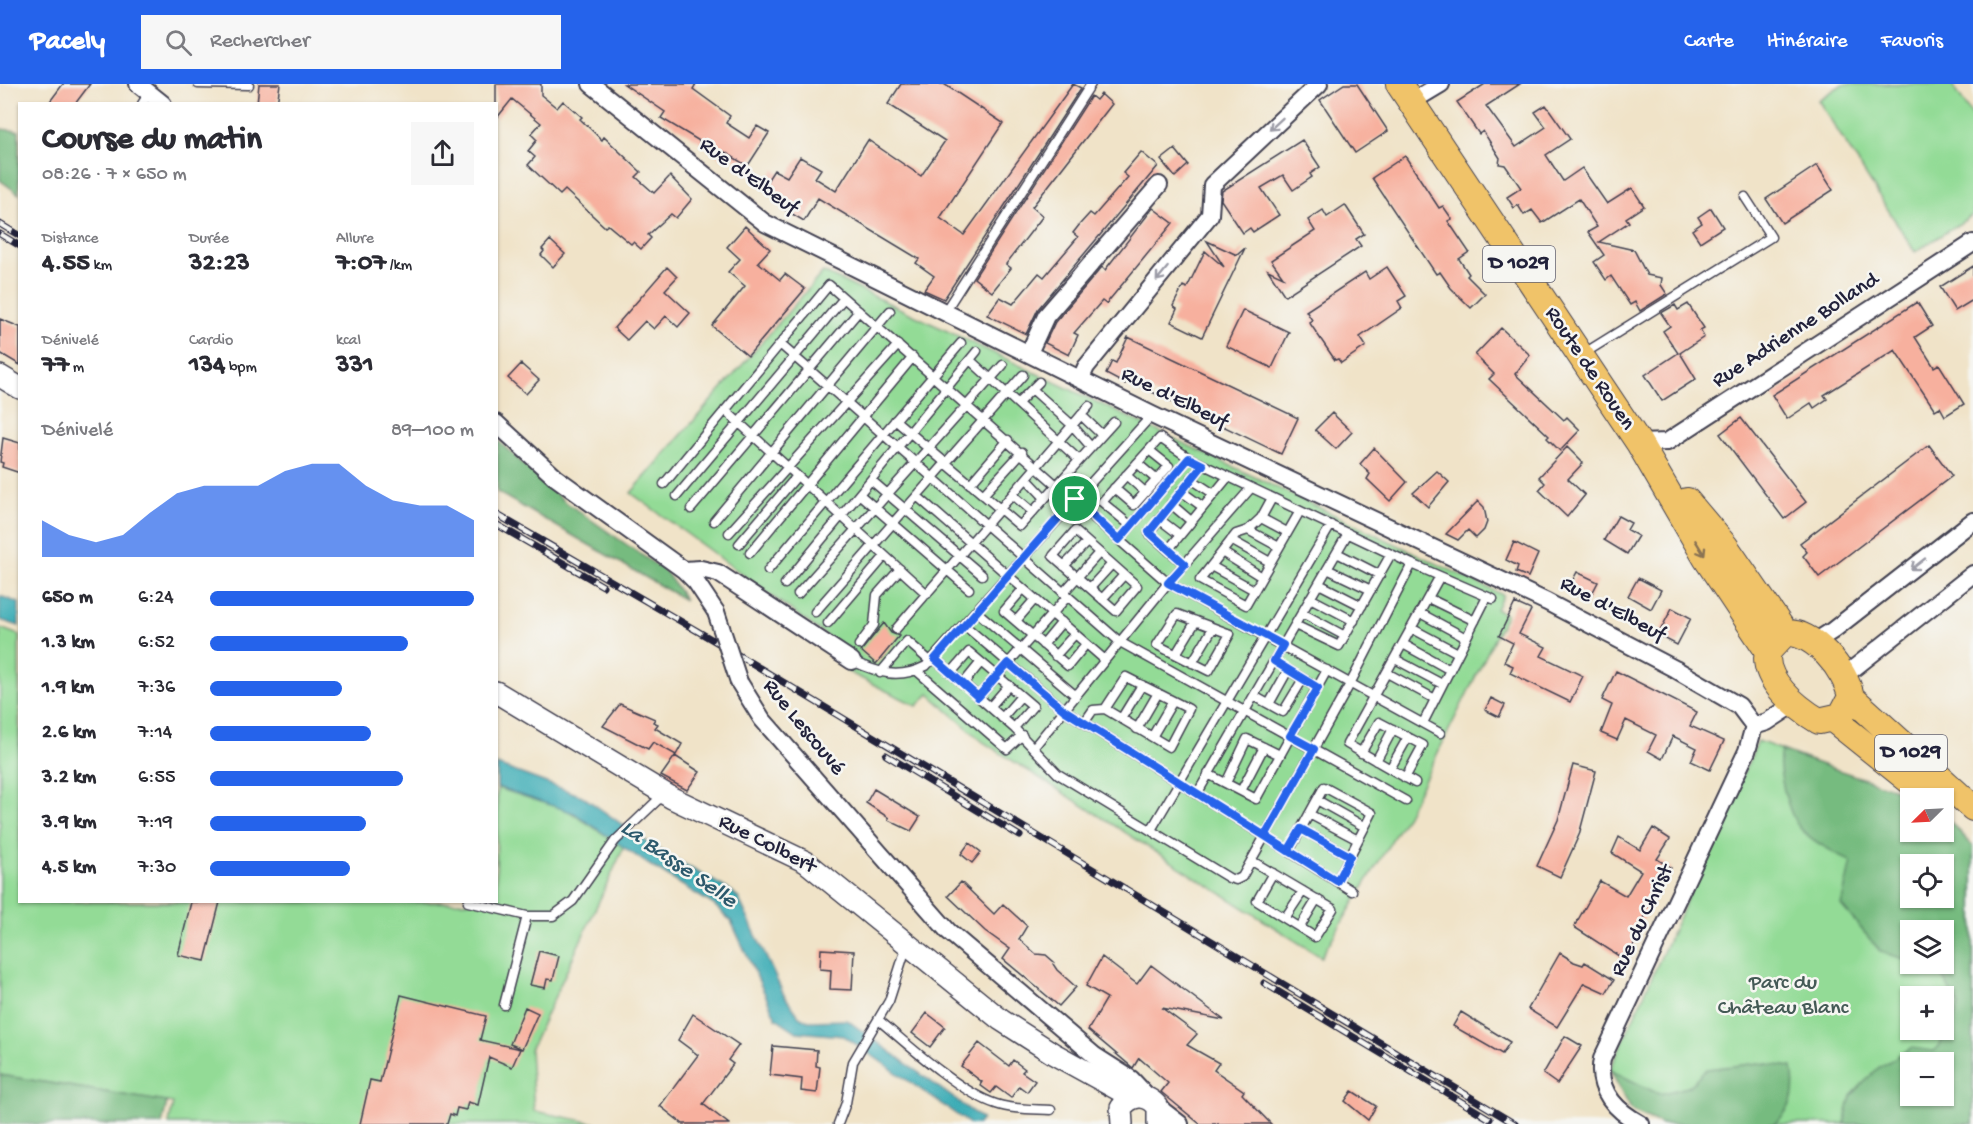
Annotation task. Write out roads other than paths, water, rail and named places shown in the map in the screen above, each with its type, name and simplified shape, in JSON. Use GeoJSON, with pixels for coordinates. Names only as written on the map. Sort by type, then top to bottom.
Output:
{"type":"FeatureCollection","features":[{"type":"Feature","properties":{"kind":"main road","name":"Route de Rouen"},"geometry":{"type":"LineString","coordinates":[[1405,93],[1638,443],[1725,546],[1777,642]]}},
{"type":"Feature","properties":{"kind":"main road"},"geometry":{"type":"LineString","coordinates":[[1802,634],[1813,643],[1848,686],[1846,710],[1834,720],[1819,721],[1796,704],[1773,678],[1768,668],[1777,642],[1802,634]]}},
{"type":"Feature","properties":{"kind":"main road","name":"D 1029"},"geometry":{"type":"LineString","coordinates":[[1848,686],[1973,808]]}},
{"type":"Feature","properties":{"kind":"main road","name":"D 1029"},"geometry":{"type":"LineString","coordinates":[[1834,720],[1919,788]]}},
{"type":"Feature","properties":{"kind":"main road","name":"D 1029"},"geometry":{"type":"LineString","coordinates":[[1954,807],[1973,817]]}},
{"type":"Feature","properties":{"kind":"street","name":"Rue d'Elbeuf"},"geometry":{"type":"LineString","coordinates":[[591,84],[609,90],[765,223],[1152,415],[1483,570],[1615,636],[1738,706],[1754,726]]}},
{"type":"Feature","properties":{"kind":"street"},"geometry":{"type":"LineString","coordinates":[[1081,378],[1086,367],[1210,216],[1212,185],[1318,84]]}},
{"type":"Feature","properties":{"kind":"street"},"geometry":{"type":"LineString","coordinates":[[1405,93],[1441,84]]}},
{"type":"Feature","properties":{"kind":"street"},"geometry":{"type":"LineString","coordinates":[[1029,353],[1046,316],[1159,185]]}},
{"type":"Feature","properties":{"kind":"street","name":"Rue Adrienne Bolland"},"geometry":{"type":"LineString","coordinates":[[1638,443],[1666,442],[1973,243]]}},
{"type":"Feature","properties":{"kind":"street"},"geometry":{"type":"LineString","coordinates":[[0,376],[18,387]]}},
{"type":"Feature","properties":{"kind":"street","name":"Rue Lescouvé"},"geometry":{"type":"LineString","coordinates":[[498,425],[555,477],[684,570],[696,582],[717,612],[740,682],[762,719],[948,932],[1095,1056],[1131,1079],[1135,1113],[1180,1124]]}},
{"type":"Feature","properties":{"kind":"street"},"geometry":{"type":"LineString","coordinates":[[1813,643],[1973,521]]}},
{"type":"Feature","properties":{"kind":"street"},"geometry":{"type":"LineString","coordinates":[[684,570],[701,569],[718,573],[852,661]]}},
{"type":"Feature","properties":{"kind":"street"},"geometry":{"type":"LineString","coordinates":[[1848,686],[1973,574]]}},
{"type":"Feature","properties":{"kind":"street","name":"Rue Colbert"},"geometry":{"type":"LineString","coordinates":[[498,693],[665,794],[806,862],[1001,1020],[1054,1054],[1109,1083]]}},
{"type":"Feature","properties":{"kind":"street"},"geometry":{"type":"LineString","coordinates":[[1754,726],[1767,722],[1796,704]]}},
{"type":"Feature","properties":{"kind":"street","name":"Rue du Christ"},"geometry":{"type":"LineString","coordinates":[[1641,1124],[1621,1112],[1606,1094],[1600,1076],[1602,1059],[1747,751],[1754,726]]}},
{"type":"Feature","properties":{"kind":"street","name":"Rue Lescouvé"},"geometry":{"type":"LineString","coordinates":[[1095,1056],[1109,1083]]}},
{"type":"Feature","properties":{"kind":"street"},"geometry":{"type":"LineString","coordinates":[[1109,1083],[1135,1113]]}},
{"type":"Feature","properties":{"kind":"lane"},"geometry":{"type":"LineString","coordinates":[[198,84],[249,85]]}},
{"type":"Feature","properties":{"kind":"lane"},"geometry":{"type":"LineString","coordinates":[[944,313],[1091,84]]}},
{"type":"Feature","properties":{"kind":"lane"},"geometry":{"type":"LineString","coordinates":[[1580,356],[1771,237],[1746,197]]}},
{"type":"Feature","properties":{"kind":"lane"},"geometry":{"type":"LineString","coordinates":[[664,484],[829,285],[1022,452],[1168,583],[1440,733]]}},
{"type":"Feature","properties":{"kind":"lane"},"geometry":{"type":"LineString","coordinates":[[677,496],[844,298]]}},
{"type":"Feature","properties":{"kind":"lane"},"geometry":{"type":"LineString","coordinates":[[691,508],[860,311]]}},
{"type":"Feature","properties":{"kind":"lane"},"geometry":{"type":"LineString","coordinates":[[714,521],[890,311]]}},
{"type":"Feature","properties":{"kind":"lane"},"geometry":{"type":"LineString","coordinates":[[768,570],[961,343]]}},
{"type":"Feature","properties":{"kind":"lane"},"geometry":{"type":"LineString","coordinates":[[780,344],[1022,559],[1120,642],[1406,801]]}},
{"type":"Feature","properties":{"kind":"lane"},"geometry":{"type":"LineString","coordinates":[[729,533],[898,345]]}},
{"type":"Feature","properties":{"kind":"lane"},"geometry":{"type":"LineString","coordinates":[[785,584],[977,351]]}},
{"type":"Feature","properties":{"kind":"lane"},"geometry":{"type":"LineString","coordinates":[[750,553],[913,357]]}},
{"type":"Feature","properties":{"kind":"lane"},"geometry":{"type":"LineString","coordinates":[[970,360],[1060,440],[1079,460]]}},
{"type":"Feature","properties":{"kind":"lane"},"geometry":{"type":"LineString","coordinates":[[798,594],[1003,365]]}},
{"type":"Feature","properties":{"kind":"lane"},"geometry":{"type":"LineString","coordinates":[[815,612],[1023,375]]}},
{"type":"Feature","properties":{"kind":"lane"},"geometry":{"type":"LineString","coordinates":[[1018,403],[1039,382]]}},
{"type":"Feature","properties":{"kind":"lane"},"geometry":{"type":"LineString","coordinates":[[1032,389],[1072,425],[1091,447]]}},
{"type":"Feature","properties":{"kind":"lane"},"geometry":{"type":"LineString","coordinates":[[896,629],[1089,406]]}},
{"type":"Feature","properties":{"kind":"lane"},"geometry":{"type":"LineString","coordinates":[[725,410],[927,594]]}},
{"type":"Feature","properties":{"kind":"lane"},"geometry":{"type":"LineString","coordinates":[[1081,415],[1102,435]]}},
{"type":"Feature","properties":{"kind":"lane"},"geometry":{"type":"LineString","coordinates":[[852,661],[880,673],[895,676],[916,671],[933,660],[1152,415]]}},
{"type":"Feature","properties":{"kind":"lane"},"geometry":{"type":"LineString","coordinates":[[895,420],[1020,526],[1114,422]]}},
{"type":"Feature","properties":{"kind":"lane"},"geometry":{"type":"LineString","coordinates":[[1131,526],[1102,502],[1160,438],[1203,465],[1412,564],[1490,598],[1474,621],[1423,723]]}},
{"type":"Feature","properties":{"kind":"lane"},"geometry":{"type":"LineString","coordinates":[[970,484],[1008,440]]}},
{"type":"Feature","properties":{"kind":"lane"},"geometry":{"type":"LineString","coordinates":[[1114,488],[1134,505],[1169,466],[1149,450]]}},
{"type":"Feature","properties":{"kind":"lane"},"geometry":{"type":"LineString","coordinates":[[984,495],[1022,452]]}},
{"type":"Feature","properties":{"kind":"lane"},"geometry":{"type":"LineString","coordinates":[[1119,540],[1189,458]]}},
{"type":"Feature","properties":{"kind":"lane"},"geometry":{"type":"LineString","coordinates":[[1137,463],[1157,480]]}},
{"type":"Feature","properties":{"kind":"lane"},"geometry":{"type":"LineString","coordinates":[[1185,564],[1149,532],[1203,465]]}},
{"type":"Feature","properties":{"kind":"lane"},"geometry":{"type":"LineString","coordinates":[[1126,475],[1145,492]]}},
{"type":"Feature","properties":{"kind":"lane"},"geometry":{"type":"LineString","coordinates":[[739,544],[797,476]]}},
{"type":"Feature","properties":{"kind":"lane"},"geometry":{"type":"LineString","coordinates":[[1168,550],[1228,477]]}},
{"type":"Feature","properties":{"kind":"lane"},"geometry":{"type":"LineString","coordinates":[[1027,478],[1045,498]]}},
{"type":"Feature","properties":{"kind":"lane"},"geometry":{"type":"LineString","coordinates":[[1191,479],[1214,494]]}},
{"type":"Feature","properties":{"kind":"lane"},"geometry":{"type":"LineString","coordinates":[[871,480],[982,575]]}},
{"type":"Feature","properties":{"kind":"lane"},"geometry":{"type":"LineString","coordinates":[[1034,747],[1168,583],[1251,488]]}},
{"type":"Feature","properties":{"kind":"lane"},"geometry":{"type":"LineString","coordinates":[[1181,491],[1203,507]]}},
{"type":"Feature","properties":{"kind":"lane"},"geometry":{"type":"LineString","coordinates":[[859,494],[969,590]]}},
{"type":"Feature","properties":{"kind":"lane"},"geometry":{"type":"LineString","coordinates":[[1013,495],[1033,512]]}},
{"type":"Feature","properties":{"kind":"lane"},"geometry":{"type":"LineString","coordinates":[[917,496],[1105,660]]}},
{"type":"Feature","properties":{"kind":"lane"},"geometry":{"type":"LineString","coordinates":[[1272,498],[1261,518],[1248,530],[1236,534],[1200,580],[1246,604],[1300,511]]}},
{"type":"Feature","properties":{"kind":"lane"},"geometry":{"type":"LineString","coordinates":[[1171,504],[1191,521]]}},
{"type":"Feature","properties":{"kind":"lane"},"geometry":{"type":"LineString","coordinates":[[1261,518],[1287,532]]}},
{"type":"Feature","properties":{"kind":"lane"},"geometry":{"type":"LineString","coordinates":[[1159,519],[1180,535]]}},
{"type":"Feature","properties":{"kind":"lane"},"geometry":{"type":"LineString","coordinates":[[1151,830],[1331,525]]}},
{"type":"Feature","properties":{"kind":"lane"},"geometry":{"type":"LineString","coordinates":[[1248,530],[1279,547]]}},
{"type":"Feature","properties":{"kind":"lane"},"geometry":{"type":"LineString","coordinates":[[1075,531],[1099,553],[1137,586],[1116,611],[1053,556],[1075,531]]}},
{"type":"Feature","properties":{"kind":"lane"},"geometry":{"type":"LineString","coordinates":[[1197,794],[1348,533]]}},
{"type":"Feature","properties":{"kind":"lane"},"geometry":{"type":"LineString","coordinates":[[1231,540],[1270,562]]}},
{"type":"Feature","properties":{"kind":"lane"},"geometry":{"type":"LineString","coordinates":[[1064,566],[1087,542]]}},
{"type":"Feature","properties":{"kind":"lane"},"geometry":{"type":"LineString","coordinates":[[1222,552],[1262,577]]}},
{"type":"Feature","properties":{"kind":"lane"},"geometry":{"type":"LineString","coordinates":[[978,697],[1052,614],[1077,577],[1099,553]]}},
{"type":"Feature","properties":{"kind":"lane"},"geometry":{"type":"LineString","coordinates":[[1337,553],[1380,574]]}},
{"type":"Feature","properties":{"kind":"lane"},"geometry":{"type":"LineString","coordinates":[[1295,624],[1339,646],[1391,554]]}},
{"type":"Feature","properties":{"kind":"lane"},"geometry":{"type":"LineString","coordinates":[[828,623],[885,556]]}},
{"type":"Feature","properties":{"kind":"lane"},"geometry":{"type":"LineString","coordinates":[[1090,588],[1112,564]]}},
{"type":"Feature","properties":{"kind":"lane"},"geometry":{"type":"LineString","coordinates":[[880,673],[907,641],[951,673],[1022,735],[1058,774],[1229,878],[1236,880],[1242,877],[1252,861],[1350,684],[1412,564]]}},
{"type":"Feature","properties":{"kind":"lane"},"geometry":{"type":"LineString","coordinates":[[1210,566],[1254,590]]}},
{"type":"Feature","properties":{"kind":"lane"},"geometry":{"type":"LineString","coordinates":[[859,645],[874,625],[877,595],[900,569]]}},
{"type":"Feature","properties":{"kind":"lane"},"geometry":{"type":"LineString","coordinates":[[1328,569],[1371,590]]}},
{"type":"Feature","properties":{"kind":"lane"},"geometry":{"type":"LineString","coordinates":[[1102,599],[1124,575]]}},
{"type":"Feature","properties":{"kind":"lane"},"geometry":{"type":"LineString","coordinates":[[1415,783],[1347,744],[1440,576]]}},
{"type":"Feature","properties":{"kind":"lane"},"geometry":{"type":"LineString","coordinates":[[1319,584],[1362,606]]}},
{"type":"Feature","properties":{"kind":"lane"},"geometry":{"type":"LineString","coordinates":[[1023,589],[1004,611],[1032,636],[1068,666],[1086,644]]}},
{"type":"Feature","properties":{"kind":"lane"},"geometry":{"type":"LineString","coordinates":[[1310,598],[1354,621]]}},
{"type":"Feature","properties":{"kind":"lane"},"geometry":{"type":"LineString","coordinates":[[1428,598],[1474,621]]}},
{"type":"Feature","properties":{"kind":"lane"},"geometry":{"type":"LineString","coordinates":[[1016,621],[1035,599]]}},
{"type":"Feature","properties":{"kind":"lane"},"geometry":{"type":"LineString","coordinates":[[976,611],[1076,696]]}},
{"type":"Feature","properties":{"kind":"lane"},"geometry":{"type":"LineString","coordinates":[[1420,613],[1466,638]]}},
{"type":"Feature","properties":{"kind":"lane"},"geometry":{"type":"LineString","coordinates":[[1178,614],[1213,628],[1230,634],[1209,671],[1157,645],[1178,614]]}},
{"type":"Feature","properties":{"kind":"lane"},"geometry":{"type":"LineString","coordinates":[[1302,614],[1345,636]]}},
{"type":"Feature","properties":{"kind":"lane"},"geometry":{"type":"LineString","coordinates":[[1176,654],[1196,621]]}},
{"type":"Feature","properties":{"kind":"lane"},"geometry":{"type":"LineString","coordinates":[[1043,645],[1062,622]]}},
{"type":"Feature","properties":{"kind":"lane"},"geometry":{"type":"LineString","coordinates":[[964,625],[1064,710],[1352,891]]}},
{"type":"Feature","properties":{"kind":"lane"},"geometry":{"type":"LineString","coordinates":[[1192,663],[1213,628]]}},
{"type":"Feature","properties":{"kind":"lane"},"geometry":{"type":"LineString","coordinates":[[1411,628],[1458,653]]}},
{"type":"Feature","properties":{"kind":"lane"},"geometry":{"type":"LineString","coordinates":[[1055,656],[1075,634]]}},
{"type":"Feature","properties":{"kind":"lane"},"geometry":{"type":"LineString","coordinates":[[1403,644],[1450,670]]}},
{"type":"Feature","properties":{"kind":"lane"},"geometry":{"type":"LineString","coordinates":[[951,673],[969,652],[1034,706],[1014,728]]}},
{"type":"Feature","properties":{"kind":"lane"},"geometry":{"type":"LineString","coordinates":[[1395,659],[1442,684]]}},
{"type":"Feature","properties":{"kind":"lane"},"geometry":{"type":"LineString","coordinates":[[1274,661],[1318,688]]}},
{"type":"Feature","properties":{"kind":"lane"},"geometry":{"type":"LineString","coordinates":[[963,684],[981,662]]}},
{"type":"Feature","properties":{"kind":"lane"},"geometry":{"type":"LineString","coordinates":[[1269,704],[1288,670]]}},
{"type":"Feature","properties":{"kind":"lane"},"geometry":{"type":"LineString","coordinates":[[1209,774],[1256,799],[1327,670]]}},
{"type":"Feature","properties":{"kind":"lane"},"geometry":{"type":"LineString","coordinates":[[916,671],[1007,749],[1022,735]]}},
{"type":"Feature","properties":{"kind":"lane"},"geometry":{"type":"LineString","coordinates":[[1387,673],[1435,699]]}},
{"type":"Feature","properties":{"kind":"lane"},"geometry":{"type":"LineString","coordinates":[[1084,723],[1093,710],[1105,709],[1169,747],[1189,709],[1126,677],[1105,709]]}},
{"type":"Feature","properties":{"kind":"lane"},"geometry":{"type":"LineString","coordinates":[[1254,696],[1283,712],[1303,679]]}},
{"type":"Feature","properties":{"kind":"lane"},"geometry":{"type":"LineString","coordinates":[[1121,719],[1142,685]]}},
{"type":"Feature","properties":{"kind":"lane"},"geometry":{"type":"LineString","coordinates":[[990,707],[1009,686]]}},
{"type":"Feature","properties":{"kind":"lane"},"geometry":{"type":"LineString","coordinates":[[1137,729],[1158,693]]}},
{"type":"Feature","properties":{"kind":"lane"},"geometry":{"type":"LineString","coordinates":[[1002,718],[1021,696]]}},
{"type":"Feature","properties":{"kind":"lane"},"geometry":{"type":"LineString","coordinates":[[1152,737],[1173,701]]}},
{"type":"Feature","properties":{"kind":"lane"},"geometry":{"type":"LineString","coordinates":[[1361,753],[1379,722],[1423,745],[1405,778]]}},
{"type":"Feature","properties":{"kind":"lane"},"geometry":{"type":"LineString","coordinates":[[1376,761],[1393,729]]}},
{"type":"Feature","properties":{"kind":"lane"},"geometry":{"type":"LineString","coordinates":[[1390,769],[1408,737]]}},
{"type":"Feature","properties":{"kind":"lane"},"geometry":{"type":"LineString","coordinates":[[1226,783],[1248,739],[1280,755]]}},
{"type":"Feature","properties":{"kind":"lane"},"geometry":{"type":"LineString","coordinates":[[1241,791],[1264,747]]}},
{"type":"Feature","properties":{"kind":"lane"},"geometry":{"type":"LineString","coordinates":[[1288,851],[1324,787],[1372,813],[1337,881]]}},
{"type":"Feature","properties":{"kind":"lane"},"geometry":{"type":"LineString","coordinates":[[472,903],[527,916],[553,916],[573,901],[615,841],[665,794]]}},
{"type":"Feature","properties":{"kind":"lane"},"geometry":{"type":"LineString","coordinates":[[1317,800],[1365,826]]}},
{"type":"Feature","properties":{"kind":"lane"},"geometry":{"type":"LineString","coordinates":[[1309,814],[1358,840]]}},
{"type":"Feature","properties":{"kind":"lane"},"geometry":{"type":"LineString","coordinates":[[1301,829],[1350,856]]}},
{"type":"Feature","properties":{"kind":"lane"},"geometry":{"type":"LineString","coordinates":[[1252,861],[1273,873],[1317,900],[1333,909],[1315,937],[1257,900],[1273,873]]}},
{"type":"Feature","properties":{"kind":"lane"},"geometry":{"type":"LineString","coordinates":[[1285,918],[1303,891]]}},
{"type":"Feature","properties":{"kind":"lane"},"geometry":{"type":"LineString","coordinates":[[1300,927],[1317,900]]}},
{"type":"Feature","properties":{"kind":"lane"},"geometry":{"type":"LineString","coordinates":[[504,1005],[527,916]]}},
{"type":"Feature","properties":{"kind":"lane"},"geometry":{"type":"LineString","coordinates":[[838,1124],[846,1103],[853,1062],[880,1020],[889,1001],[907,945]]}},
{"type":"Feature","properties":{"kind":"lane"},"geometry":{"type":"LineString","coordinates":[[880,1020],[927,1061],[987,1100],[1015,1108],[1051,1110]]}},
{"type":"Feature","properties":{"kind":"water"},"geometry":{"type":"Polygon","coordinates":[[[0,596],[18,603],[18,626],[0,620],[0,596]]]}},
{"type":"Feature","properties":{"kind":"water","name":"La Basse Selle"},"geometry":{"type":"Polygon","coordinates":[[[498,765],[582,796],[654,847],[733,892],[739,899],[784,995],[799,1016],[808,1021],[847,1020],[982,1119],[978,1124],[970,1124],[844,1036],[797,1032],[776,1018],[731,921],[714,905],[648,864],[574,813],[498,787],[498,765]]]}},
{"type":"Feature","properties":{"kind":"railway"},"geometry":{"type":"LineString","coordinates":[[0,224],[18,235]]}},
{"type":"Feature","properties":{"kind":"railway"},"geometry":{"type":"LineString","coordinates":[[0,234],[18,245]]}},
{"type":"Feature","properties":{"kind":"railway"},"geometry":{"type":"LineString","coordinates":[[498,515],[730,650],[1515,1124]]}},
{"type":"Feature","properties":{"kind":"railway"},"geometry":{"type":"LineString","coordinates":[[498,525],[603,586]]}},
{"type":"Feature","properties":{"kind":"railway"},"geometry":{"type":"LineString","coordinates":[[886,755],[1020,836]]}},
{"type":"Feature","properties":{"kind":"railway"},"geometry":{"type":"LineString","coordinates":[[1264,983],[1490,1119]]}},
{"type":"Feature","properties":{"kind":"park label","name":"Parc du Château Blanc"},"geometry":{"type":"Point","coordinates":[1783,996]}}]}
